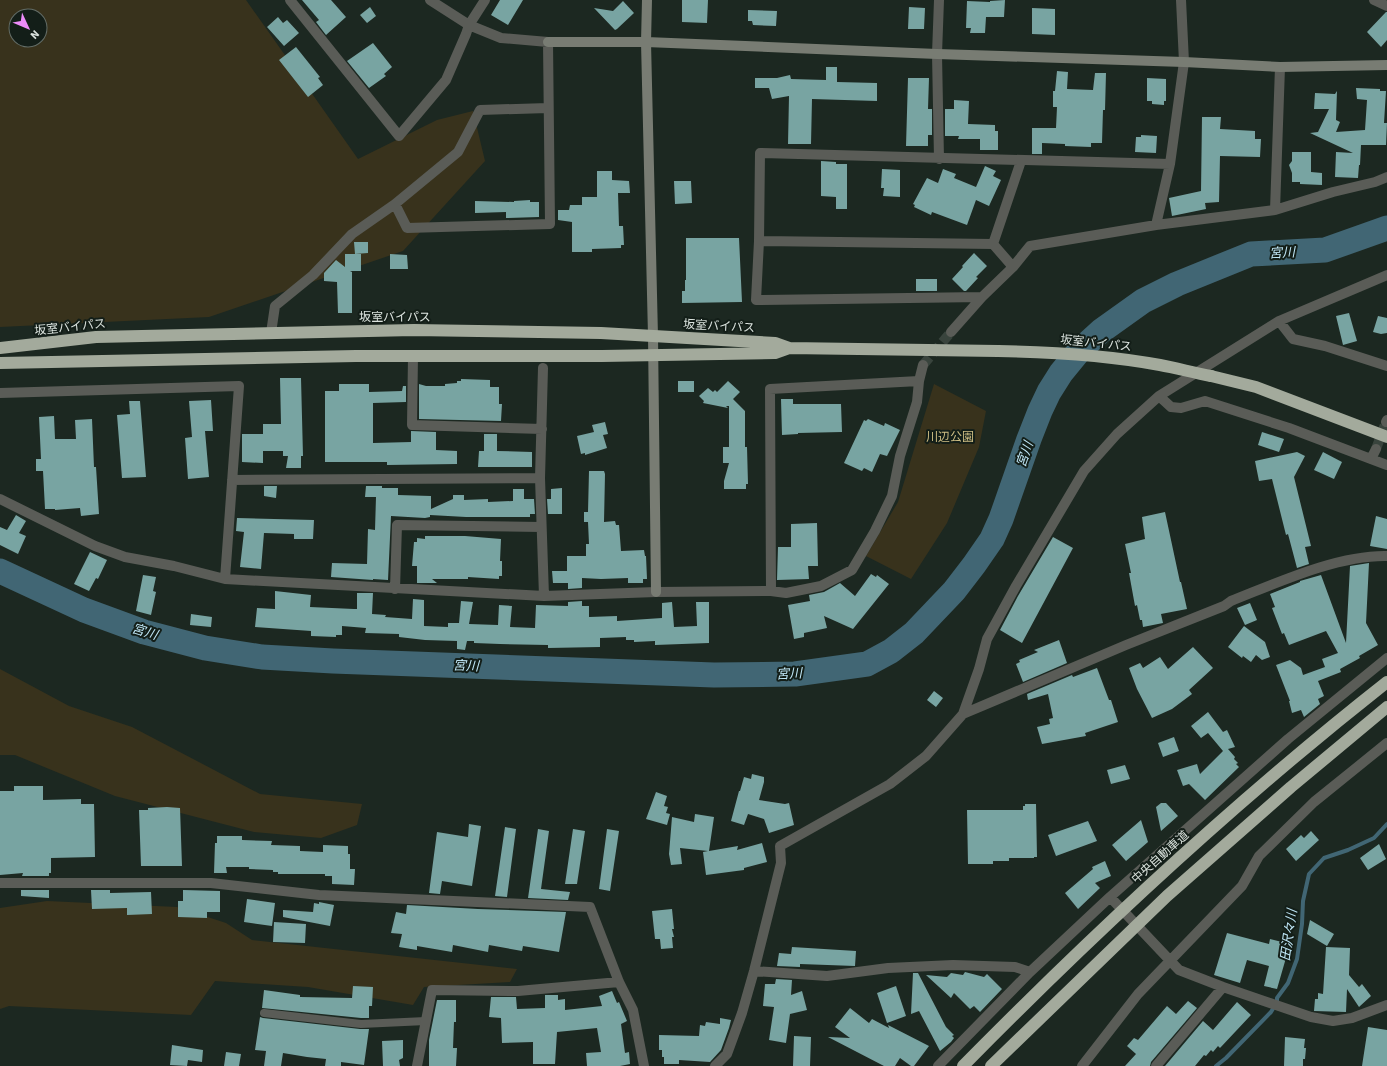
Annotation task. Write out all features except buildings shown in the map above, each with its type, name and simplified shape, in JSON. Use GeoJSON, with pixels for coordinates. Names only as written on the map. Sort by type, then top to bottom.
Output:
{"type":"FeatureCollection","features":[{"type":"Feature","properties":{"kind":"highway","name":"坂室バイパス"},"geometry":{"type":"LineString","coordinates":[[0,348],[96,337],[414,330],[601,333],[775,343],[789,348],[1049,352],[1159,365],[1256,387],[1387,437]]}},
{"type":"Feature","properties":{"kind":"highway","name":"坂室バイパス"},"geometry":{"type":"LineString","coordinates":[[0,363],[413,356],[775,353],[789,348]]}},
{"type":"Feature","properties":{"kind":"highway","name":"中央自動車道"},"geometry":{"type":"LineString","coordinates":[[963,1066],[1100,931],[1152,883],[1275,773],[1387,682]]}},
{"type":"Feature","properties":{"kind":"highway"},"geometry":{"type":"LineString","coordinates":[[991,1066],[1167,896],[1387,707]]}},
{"type":"Feature","properties":{"kind":"street"},"geometry":{"type":"LineString","coordinates":[[290,0],[398,136],[446,80],[469,25],[485,0]]}},
{"type":"Feature","properties":{"kind":"street"},"geometry":{"type":"LineString","coordinates":[[430,0],[469,25],[501,38],[548,42],[646,42],[1184,62],[1280,67],[1387,65]]}},
{"type":"Feature","properties":{"kind":"street"},"geometry":{"type":"LineString","coordinates":[[647,0],[646,42],[653,355],[656,592]]}},
{"type":"Feature","properties":{"kind":"street"},"geometry":{"type":"LineString","coordinates":[[939,0],[937,54],[939,159]]}},
{"type":"Feature","properties":{"kind":"street"},"geometry":{"type":"LineString","coordinates":[[1156,225],[1170,164],[1184,62],[1181,0]]}},
{"type":"Feature","properties":{"kind":"street"},"geometry":{"type":"LineString","coordinates":[[1374,0],[1387,6]]}},
{"type":"Feature","properties":{"kind":"street"},"geometry":{"type":"LineString","coordinates":[[395,204],[407,228],[550,224],[548,42]]}},
{"type":"Feature","properties":{"kind":"street"},"geometry":{"type":"LineString","coordinates":[[1275,210],[1280,67]]}},
{"type":"Feature","properties":{"kind":"street"},"geometry":{"type":"LineString","coordinates":[[271,333],[275,306],[313,275],[352,234],[395,204],[458,152],[480,110],[548,108]]}},
{"type":"Feature","properties":{"kind":"street"},"geometry":{"type":"LineString","coordinates":[[982,297],[756,300],[759,241],[760,154],[1170,164]]}},
{"type":"Feature","properties":{"kind":"street"},"geometry":{"type":"LineString","coordinates":[[993,244],[1022,161]]}},
{"type":"Feature","properties":{"kind":"street"},"geometry":{"type":"LineString","coordinates":[[951,332],[982,297],[1013,267],[1030,246],[1156,225],[1275,210],[1333,192],[1375,182],[1387,177]]}},
{"type":"Feature","properties":{"kind":"street"},"geometry":{"type":"LineString","coordinates":[[759,241],[993,244],[1013,267]]}},
{"type":"Feature","properties":{"kind":"street"},"geometry":{"type":"LineString","coordinates":[[715,1066],[727,1054],[754,971],[781,863],[780,846],[890,784],[926,756],[963,714],[979,669],[987,639],[1084,471],[1117,434],[1159,396],[1279,321],[1387,275]]}},
{"type":"Feature","properties":{"kind":"street"},"geometry":{"type":"LineString","coordinates":[[1279,321],[1293,338],[1325,346],[1387,366]]}},
{"type":"Feature","properties":{"kind":"street"},"geometry":{"type":"LineString","coordinates":[[413,356],[412,425],[542,429]]}},
{"type":"Feature","properties":{"kind":"street"},"geometry":{"type":"LineString","coordinates":[[0,499],[95,546],[126,557],[174,566],[225,579],[544,596],[656,592],[771,591],[786,593],[820,586],[852,570],[875,531],[892,496],[900,456],[917,402],[922,366]]}},
{"type":"Feature","properties":{"kind":"street"},"geometry":{"type":"LineString","coordinates":[[543,368],[540,478],[544,596]]}},
{"type":"Feature","properties":{"kind":"street"},"geometry":{"type":"LineString","coordinates":[[771,591],[770,389],[919,381]]}},
{"type":"Feature","properties":{"kind":"street"},"geometry":{"type":"LineString","coordinates":[[0,393],[239,386],[225,579]]}},
{"type":"Feature","properties":{"kind":"street"},"geometry":{"type":"LineString","coordinates":[[1159,396],[1171,407],[1181,408],[1205,401],[1289,428],[1387,465]]}},
{"type":"Feature","properties":{"kind":"street"},"geometry":{"type":"LineString","coordinates":[[1371,460],[1376,449]]}},
{"type":"Feature","properties":{"kind":"street"},"geometry":{"type":"LineString","coordinates":[[232,480],[540,478]]}},
{"type":"Feature","properties":{"kind":"street"},"geometry":{"type":"LineString","coordinates":[[395,589],[397,525],[542,527]]}},
{"type":"Feature","properties":{"kind":"street"},"geometry":{"type":"LineString","coordinates":[[963,714],[1126,645],[1224,606],[1231,601],[1279,583],[1341,561],[1387,556]]}},
{"type":"Feature","properties":{"kind":"street"},"geometry":{"type":"LineString","coordinates":[[938,1066],[1030,972],[1110,897],[1288,739],[1387,658]]}},
{"type":"Feature","properties":{"kind":"street"},"geometry":{"type":"LineString","coordinates":[[1082,1066],[1138,994],[1242,886],[1258,856],[1314,802],[1387,743]]}},
{"type":"Feature","properties":{"kind":"street"},"geometry":{"type":"LineString","coordinates":[[0,883],[211,883],[319,895],[590,907],[619,982],[633,1010],[644,1066]]}},
{"type":"Feature","properties":{"kind":"street"},"geometry":{"type":"LineString","coordinates":[[1110,897],[1179,970],[1223,987],[1311,1017],[1333,1021],[1352,1018],[1387,1006]]}},
{"type":"Feature","properties":{"kind":"street"},"geometry":{"type":"LineString","coordinates":[[754,971],[827,976],[888,968],[953,965],[1015,967],[1030,972]]}},
{"type":"Feature","properties":{"kind":"street"},"geometry":{"type":"LineString","coordinates":[[417,1066],[432,990],[518,991],[619,982]]}},
{"type":"Feature","properties":{"kind":"street"},"geometry":{"type":"LineString","coordinates":[[1156,1066],[1223,987]]}},
{"type":"Feature","properties":{"kind":"lane"},"geometry":{"type":"LineString","coordinates":[[264,1013],[361,1024],[426,1021]]}},
{"type":"Feature","properties":{"kind":"green space"},"geometry":{"type":"Polygon","coordinates":[[[0,0],[246,0],[358,159],[437,120],[473,111],[485,161],[403,251],[209,317],[0,327],[0,0]]]}},
{"type":"Feature","properties":{"kind":"green space","name":"川辺公園"},"geometry":{"type":"Polygon","coordinates":[[[934,384],[986,411],[979,447],[947,523],[911,579],[866,556],[898,502],[934,384]]]}},
{"type":"Feature","properties":{"kind":"green space"},"geometry":{"type":"Polygon","coordinates":[[[0,669],[69,706],[132,727],[260,794],[362,804],[357,825],[321,838],[254,832],[115,796],[15,755],[0,755],[0,669]]]}},
{"type":"Feature","properties":{"kind":"green space"},"geometry":{"type":"Polygon","coordinates":[[[47,901],[177,907],[226,923],[252,940],[517,969],[510,982],[424,987],[413,1005],[308,987],[215,981],[191,1015],[9,1006],[0,1009],[0,908],[47,901]]]}},
{"type":"Feature","properties":{"kind":"waterway","name":"宮川"},"geometry":{"type":"LineString","coordinates":[[0,571],[84,610],[144,632],[205,648],[262,657],[714,675],[795,674],[867,664],[891,651],[914,633],[954,591],[974,565],[992,539],[1001,519],[1029,439],[1049,392],[1061,373],[1079,351],[1101,331],[1143,301],[1177,284],[1251,254],[1325,250],[1387,228]]}},
{"type":"Feature","properties":{"kind":"waterway","name":"田沢々川"},"geometry":{"type":"LineString","coordinates":[[1216,1066],[1226,1058],[1271,1012],[1277,1002],[1277,998],[1288,983],[1297,959],[1302,924],[1303,901],[1309,874],[1324,858],[1348,850],[1374,838],[1387,824]]}},
{"type":"Feature","properties":{"kind":"tunnel"},"geometry":{"type":"LineString","coordinates":[[923,365],[951,332]]}},
{"type":"Feature","properties":{"kind":"tunnel"},"geometry":{"type":"LineString","coordinates":[[1376,449],[1386,422]]}}]}
